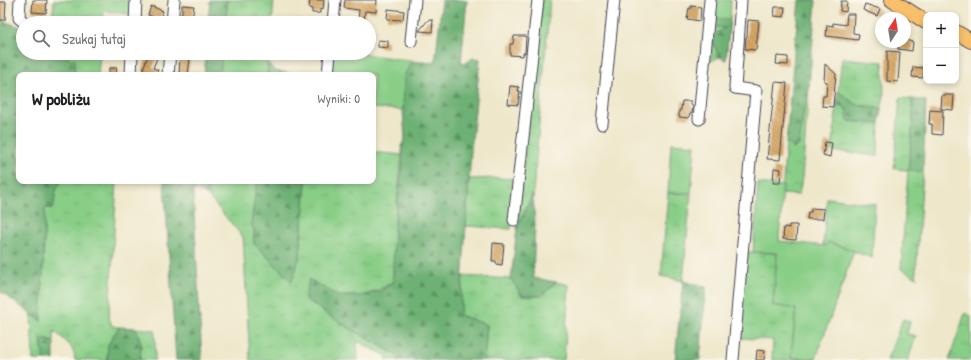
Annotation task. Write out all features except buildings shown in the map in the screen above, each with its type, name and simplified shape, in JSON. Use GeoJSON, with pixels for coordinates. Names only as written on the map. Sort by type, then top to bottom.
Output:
{"type":"FeatureCollection","features":[{"type":"Feature","properties":{"kind":"main road"},"geometry":{"type":"LineString","coordinates":[[892,0],[923,20]]}},
{"type":"Feature","properties":{"kind":"main road"},"geometry":{"type":"LineString","coordinates":[[907,0],[925,12]]}},
{"type":"Feature","properties":{"kind":"main road"},"geometry":{"type":"LineString","coordinates":[[959,34],[971,41]]}},
{"type":"Feature","properties":{"kind":"main road"},"geometry":{"type":"LineString","coordinates":[[959,43],[971,51]]}},
{"type":"Feature","properties":{"kind":"street"},"geometry":{"type":"LineString","coordinates":[[19,16],[20,0]]}},
{"type":"Feature","properties":{"kind":"street"},"geometry":{"type":"LineString","coordinates":[[135,16],[136,0]]}},
{"type":"Feature","properties":{"kind":"street"},"geometry":{"type":"LineString","coordinates":[[173,16],[174,0]]}},
{"type":"Feature","properties":{"kind":"street"},"geometry":{"type":"LineString","coordinates":[[334,16],[335,0]]}},
{"type":"Feature","properties":{"kind":"street"},"geometry":{"type":"LineString","coordinates":[[411,41],[415,0]]}},
{"type":"Feature","properties":{"kind":"street"},"geometry":{"type":"LineString","coordinates":[[514,220],[538,0]]}},
{"type":"Feature","properties":{"kind":"street"},"geometry":{"type":"LineString","coordinates":[[602,124],[614,0]]}},
{"type":"Feature","properties":{"kind":"street"},"geometry":{"type":"LineString","coordinates":[[699,119],[710,0]]}},
{"type":"Feature","properties":{"kind":"street"},"geometry":{"type":"LineString","coordinates":[[733,360],[756,91],[735,88],[741,0]]}},
{"type":"Feature","properties":{"kind":"street"},"geometry":{"type":"LineString","coordinates":[[131,72],[132,60]]}},
{"type":"Feature","properties":{"kind":"street"},"geometry":{"type":"LineString","coordinates":[[168,72],[169,60]]}},
{"type":"Feature","properties":{"kind":"street"},"geometry":{"type":"LineString","coordinates":[[328,72],[329,60]]}},
{"type":"Feature","properties":{"kind":"green space"},"geometry":{"type":"Polygon","coordinates":[[[54,0],[132,0],[132,14],[104,11],[104,16],[53,16],[54,0]]]}},
{"type":"Feature","properties":{"kind":"green space"},"geometry":{"type":"Polygon","coordinates":[[[210,0],[228,0],[226,16],[209,16],[210,0]]]}},
{"type":"Feature","properties":{"kind":"green space"},"geometry":{"type":"Polygon","coordinates":[[[228,0],[274,0],[273,16],[226,16],[228,0]]]}},
{"type":"Feature","properties":{"kind":"green space"},"geometry":{"type":"Polygon","coordinates":[[[442,0],[467,0],[461,62],[466,63],[473,58],[480,59],[471,151],[460,315],[487,325],[484,360],[397,360],[403,359],[339,322],[305,299],[309,279],[338,296],[360,296],[380,291],[393,282],[394,229],[403,159],[401,146],[405,139],[403,110],[404,76],[411,61],[435,63],[442,0]]]}},
{"type":"Feature","properties":{"kind":"green space"},"geometry":{"type":"Polygon","coordinates":[[[541,0],[550,0],[533,193],[517,229],[541,0]]]}},
{"type":"Feature","properties":{"kind":"green space"},"geometry":{"type":"Polygon","coordinates":[[[712,0],[731,0],[730,19],[710,18],[712,0]]]}},
{"type":"Feature","properties":{"kind":"green space"},"geometry":{"type":"Polygon","coordinates":[[[799,0],[816,0],[808,100],[804,108],[799,144],[793,149],[786,142],[799,0]]]}},
{"type":"Feature","properties":{"kind":"green space"},"geometry":{"type":"Polygon","coordinates":[[[710,18],[730,19],[726,60],[719,57],[713,42],[716,33],[725,28],[716,27],[709,34],[710,18]]]}},
{"type":"Feature","properties":{"kind":"green space"},"geometry":{"type":"Polygon","coordinates":[[[0,20],[16,26],[16,60],[75,60],[74,72],[16,72],[16,184],[59,184],[56,190],[53,208],[45,208],[41,321],[0,291],[0,20]]]}},
{"type":"Feature","properties":{"kind":"green space"},"geometry":{"type":"Polygon","coordinates":[[[716,27],[726,28],[713,42],[719,57],[707,63],[709,34],[716,27]]]}},
{"type":"Feature","properties":{"kind":"green space"},"geometry":{"type":"Polygon","coordinates":[[[376,56],[411,61],[404,76],[403,110],[376,108],[376,72],[331,72],[332,60],[376,60],[376,56]]]}},
{"type":"Feature","properties":{"kind":"green space"},"geometry":{"type":"Polygon","coordinates":[[[842,58],[883,62],[884,96],[881,109],[855,104],[838,91],[842,58]]]}},
{"type":"Feature","properties":{"kind":"green space"},"geometry":{"type":"Polygon","coordinates":[[[75,60],[99,60],[98,72],[74,72],[75,60]]]}},
{"type":"Feature","properties":{"kind":"green space"},"geometry":{"type":"Polygon","coordinates":[[[205,60],[221,60],[220,72],[204,72],[205,60]]]}},
{"type":"Feature","properties":{"kind":"green space"},"geometry":{"type":"Polygon","coordinates":[[[221,60],[268,60],[267,72],[220,72],[221,60]]]}},
{"type":"Feature","properties":{"kind":"green space"},"geometry":{"type":"Polygon","coordinates":[[[268,64],[276,71],[282,72],[267,72],[268,64]]]}},
{"type":"Feature","properties":{"kind":"green space"},"geometry":{"type":"Polygon","coordinates":[[[838,91],[855,104],[881,109],[879,124],[848,121],[846,108],[837,104],[838,91]]]}},
{"type":"Feature","properties":{"kind":"green space"},"geometry":{"type":"Polygon","coordinates":[[[900,98],[912,99],[913,121],[909,170],[923,172],[916,272],[917,278],[901,269],[908,170],[894,169],[900,98]]]}},
{"type":"Feature","properties":{"kind":"green space"},"geometry":{"type":"Polygon","coordinates":[[[912,99],[926,101],[923,172],[908,170],[913,121],[912,99]]]}},
{"type":"Feature","properties":{"kind":"green space"},"geometry":{"type":"Polygon","coordinates":[[[808,100],[802,178],[799,195],[782,194],[786,142],[793,149],[799,144],[804,108],[808,100]]]}},
{"type":"Feature","properties":{"kind":"green space"},"geometry":{"type":"Polygon","coordinates":[[[837,104],[846,108],[848,121],[879,124],[878,156],[832,151],[837,104]]]}},
{"type":"Feature","properties":{"kind":"green space"},"geometry":{"type":"Polygon","coordinates":[[[671,143],[695,145],[691,193],[668,193],[671,143]]]}},
{"type":"Feature","properties":{"kind":"green space"},"geometry":{"type":"Polygon","coordinates":[[[376,152],[402,155],[394,229],[393,282],[368,294],[346,297],[332,294],[309,280],[305,298],[339,322],[404,359],[387,360],[387,356],[357,341],[358,360],[250,360],[243,237],[207,195],[209,184],[257,184],[254,244],[300,256],[306,184],[376,184],[376,152]]]}},
{"type":"Feature","properties":{"kind":"green space"},"geometry":{"type":"Polygon","coordinates":[[[469,179],[516,179],[511,229],[466,226],[469,179]]]}},
{"type":"Feature","properties":{"kind":"green space"},"geometry":{"type":"Polygon","coordinates":[[[758,183],[783,186],[779,241],[826,246],[828,242],[854,251],[816,358],[791,358],[796,309],[773,305],[777,253],[753,252],[758,183]]]}},
{"type":"Feature","properties":{"kind":"green space"},"geometry":{"type":"Polygon","coordinates":[[[59,184],[117,184],[109,317],[112,326],[119,327],[108,345],[107,360],[75,360],[71,347],[54,331],[54,342],[41,338],[44,360],[33,360],[31,314],[41,321],[45,208],[53,208],[56,190],[59,184]]]}},
{"type":"Feature","properties":{"kind":"green space"},"geometry":{"type":"Polygon","coordinates":[[[164,184],[190,184],[195,189],[196,184],[209,184],[207,195],[196,189],[193,192],[202,360],[176,360],[164,184]]]}},
{"type":"Feature","properties":{"kind":"green space"},"geometry":{"type":"Polygon","coordinates":[[[257,184],[306,184],[300,256],[292,282],[254,244],[254,230],[251,224],[257,184]]]}},
{"type":"Feature","properties":{"kind":"green space"},"geometry":{"type":"Polygon","coordinates":[[[533,193],[535,225],[533,278],[556,282],[541,296],[522,296],[511,279],[517,229],[533,193]]]}},
{"type":"Feature","properties":{"kind":"green space"},"geometry":{"type":"Polygon","coordinates":[[[668,193],[691,193],[683,281],[661,276],[668,193]]]}},
{"type":"Feature","properties":{"kind":"green space"},"geometry":{"type":"Polygon","coordinates":[[[827,198],[875,204],[872,258],[828,242],[826,246],[823,246],[827,198]]]}},
{"type":"Feature","properties":{"kind":"green space"},"geometry":{"type":"Polygon","coordinates":[[[746,252],[777,253],[773,305],[796,308],[791,358],[816,358],[815,360],[772,360],[773,340],[739,338],[746,252]]]}},
{"type":"Feature","properties":{"kind":"green space"},"geometry":{"type":"Polygon","coordinates":[[[463,276],[511,279],[522,296],[541,296],[556,282],[569,285],[564,360],[484,360],[487,325],[460,315],[463,276]]]}},
{"type":"Feature","properties":{"kind":"green space"},"geometry":{"type":"Polygon","coordinates":[[[683,281],[706,287],[700,360],[675,360],[683,281]]]}},
{"type":"Feature","properties":{"kind":"green space"},"geometry":{"type":"Polygon","coordinates":[[[965,313],[971,316],[971,360],[949,360],[965,313]]]}},
{"type":"Feature","properties":{"kind":"green space"},"geometry":{"type":"Polygon","coordinates":[[[903,319],[910,322],[907,334],[916,336],[908,360],[887,360],[903,319]]]}},
{"type":"Feature","properties":{"kind":"green space"},"geometry":{"type":"Polygon","coordinates":[[[119,327],[136,328],[141,344],[140,360],[107,360],[108,345],[119,327]]]}},
{"type":"Feature","properties":{"kind":"green space"},"geometry":{"type":"Polygon","coordinates":[[[136,328],[155,330],[155,360],[140,360],[141,344],[136,328]]]}},
{"type":"Feature","properties":{"kind":"green space"},"geometry":{"type":"Polygon","coordinates":[[[41,338],[54,342],[54,360],[44,360],[41,338]]]}}]}
